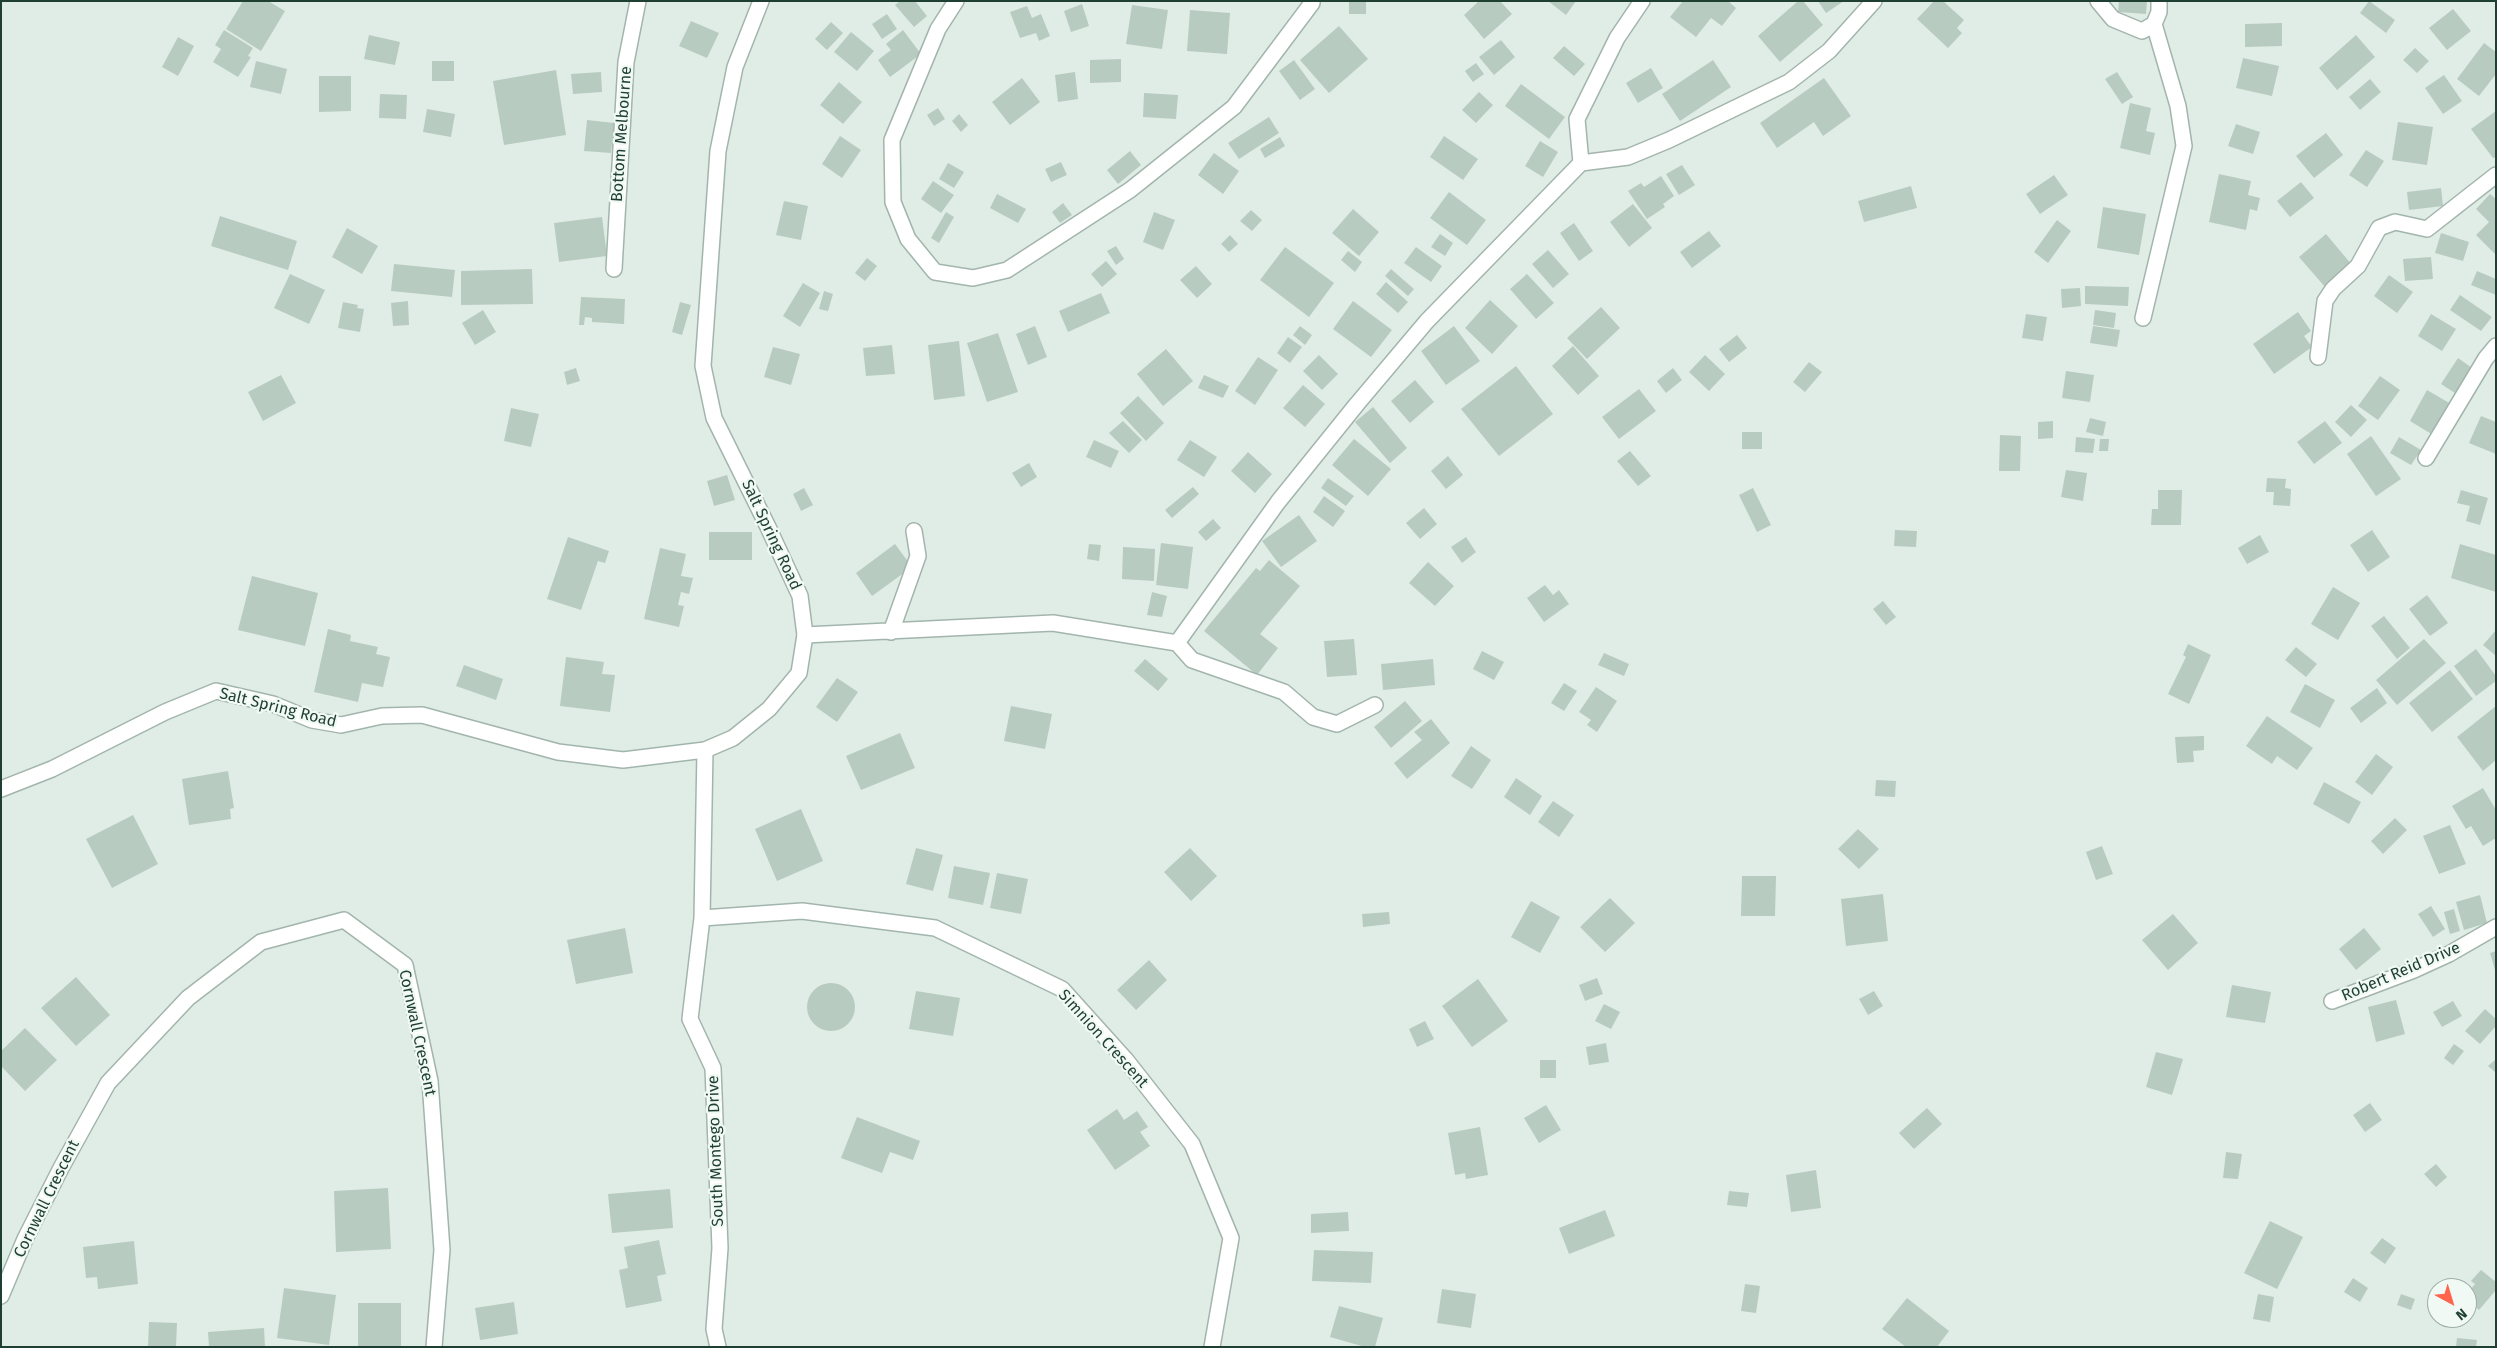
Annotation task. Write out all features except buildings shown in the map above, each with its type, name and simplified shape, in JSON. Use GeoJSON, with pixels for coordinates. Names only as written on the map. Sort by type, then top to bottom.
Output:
{"type":"FeatureCollection","features":[{"type":"Feature","properties":{"kind":"street","name":"Bottom Melbourne"},"geometry":{"type":"LineString","coordinates":[[614,269],[626,62],[638,1]]}},
{"type":"Feature","properties":{"kind":"street","name":"Salt Spring Road"},"geometry":{"type":"LineString","coordinates":[[1,789],[52,769],[165,712],[216,691],[273,704],[312,720],[341,725],[382,716],[422,715],[558,752],[623,760],[705,750],[733,738],[768,709],[799,673],[805,635],[800,596],[768,526],[714,418],[703,366],[718,151],[735,67],[761,1]]}},
{"type":"Feature","properties":{"kind":"street"},"geometry":{"type":"LineString","coordinates":[[956,1],[938,29],[892,140],[893,202],[908,239],[935,272],[973,278],[1007,270],[1114,201],[1234,107],[1312,4]]}},
{"type":"Feature","properties":{"kind":"street"},"geometry":{"type":"LineString","coordinates":[[1581,163],[1578,119],[1617,38],[1642,1]]}},
{"type":"Feature","properties":{"kind":"street"},"geometry":{"type":"LineString","coordinates":[[1177,643],[1278,502],[1356,404],[1427,321],[1581,163],[1628,157],[1669,140],[1789,82],[1829,51],[1874,1]]}},
{"type":"Feature","properties":{"kind":"street"},"geometry":{"type":"LineString","coordinates":[[2098,1],[2113,19],[2142,31],[2154,24]]}},
{"type":"Feature","properties":{"kind":"street"},"geometry":{"type":"LineString","coordinates":[[2143,318],[2184,146],[2178,106],[2154,24],[2159,1]]}},
{"type":"Feature","properties":{"kind":"street"},"geometry":{"type":"LineString","coordinates":[[2318,357],[2325,301],[2334,289],[2358,266],[2380,228],[2395,222],[2427,229],[2496,175]]}},
{"type":"Feature","properties":{"kind":"street"},"geometry":{"type":"LineString","coordinates":[[2426,458],[2486,358],[2496,346]]}},
{"type":"Feature","properties":{"kind":"street"},"geometry":{"type":"LineString","coordinates":[[890,632],[918,556],[914,531]]}},
{"type":"Feature","properties":{"kind":"street"},"geometry":{"type":"LineString","coordinates":[[805,635],[1053,623],[1177,643],[1192,660],[1284,692],[1314,717],[1336,724],[1375,705]]}},
{"type":"Feature","properties":{"kind":"street","name":"South Montego Drive"},"geometry":{"type":"LineString","coordinates":[[705,750],[702,918],[690,1020],[713,1068],[720,1248],[714,1329],[718,1347]]}},
{"type":"Feature","properties":{"kind":"street","name":"Simnion Crescent"},"geometry":{"type":"LineString","coordinates":[[702,918],[802,911],[935,928],[1062,989],[1126,1060],[1192,1144],[1232,1238],[1212,1347]]}},
{"type":"Feature","properties":{"kind":"street","name":"Cornwall Crescent"},"geometry":{"type":"LineString","coordinates":[[1,1296],[30,1230],[108,1083],[188,998],[261,942],[344,920],[406,965],[430,1081],[433,1121],[442,1250],[434,1347]]}},
{"type":"Feature","properties":{"kind":"street","name":"Robert Reid Drive"},"geometry":{"type":"LineString","coordinates":[[2332,1001],[2423,966],[2496,927]]}}]}
